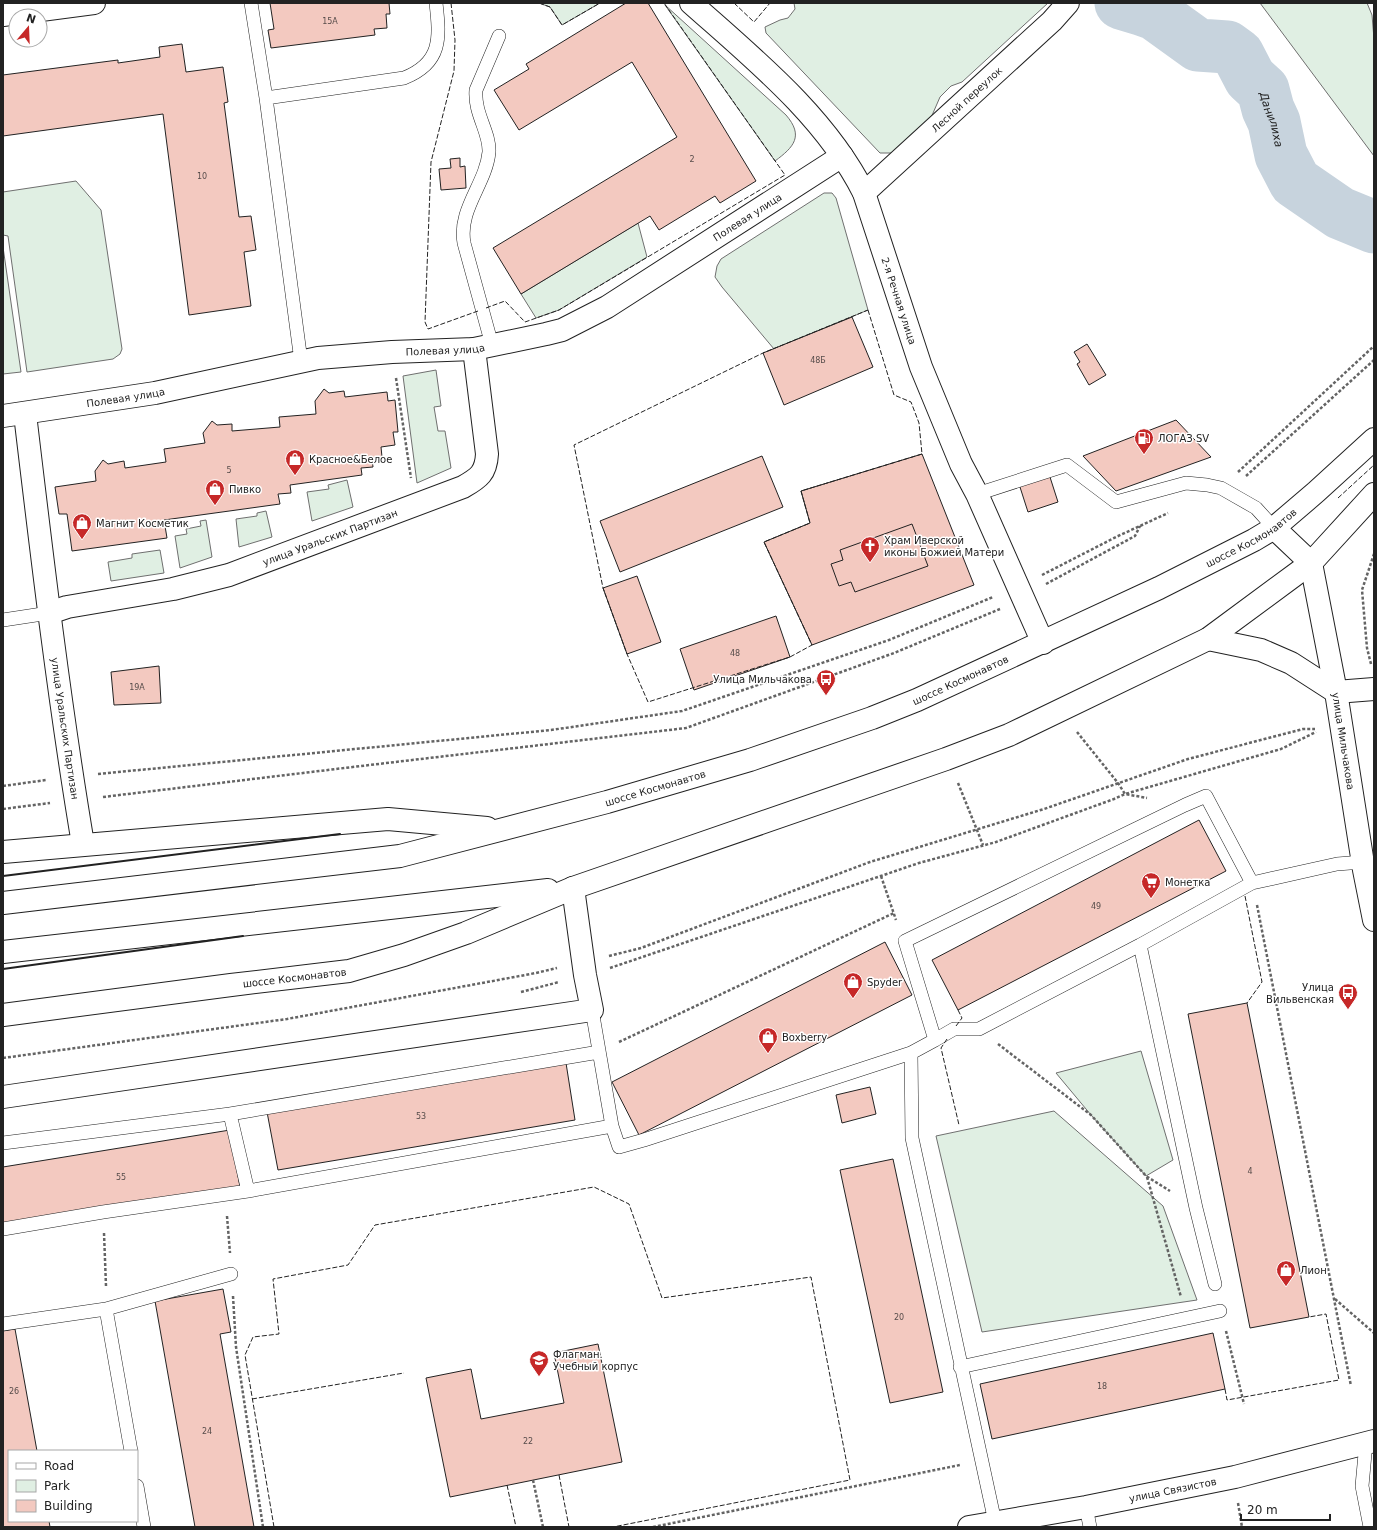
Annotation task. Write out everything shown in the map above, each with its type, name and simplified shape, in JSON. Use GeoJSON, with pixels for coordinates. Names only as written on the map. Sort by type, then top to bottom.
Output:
{"type":"FeatureCollection","features":[{"type":"Feature","properties":{"kind":"street"},"geometry":{"type":"LineString","coordinates":[[3,15],[94,3]]}},
{"type":"Feature","properties":{"kind":"street","name":"2-я Речная улица"},"geometry":{"type":"LineString","coordinates":[[692,3],[759,62],[811,117],[842,156],[854,174],[864,193],[921,367],[958,457],[977,494],[1043,643]]}},
{"type":"Feature","properties":{"kind":"street","name":"Лесной переулок"},"geometry":{"type":"LineString","coordinates":[[864,193],[1052,21],[1068,3]]}},
{"type":"Feature","properties":{"kind":"street","name":"Полевая улица"},"geometry":{"type":"LineString","coordinates":[[3,416],[25,414],[155,393],[301,361],[392,352],[483,347],[562,330],[594,314],[842,156]]}},
{"type":"Feature","properties":{"kind":"street","name":"улица Уральских Партизан"},"geometry":{"type":"LineString","coordinates":[[49,613],[68,607],[173,589],[229,575],[441,496],[471,483],[483,472],[487,464],[483,347]]}},
{"type":"Feature","properties":{"kind":"street","name":"улица Уральских Партизан"},"geometry":{"type":"LineString","coordinates":[[25,414],[49,613],[83,844]]}},
{"type":"Feature","properties":{"kind":"street","name":"шоссе Космонавтов"},"geometry":{"type":"LineString","coordinates":[[3,903],[400,856],[622,798],[750,760],[917,700],[1159,588],[1254,540],[1274,528],[1374,439]]}},
{"type":"Feature","properties":{"kind":"street","name":"шоссе Космонавтов"},"geometry":{"type":"LineString","coordinates":[[3,1015],[349,971],[404,955],[466,933],[573,888],[938,762],[1008,735],[1208,639],[1311,563],[1374,494]]}},
{"type":"Feature","properties":{"kind":"street"},"geometry":{"type":"LineString","coordinates":[[1274,528],[1311,563]]}},
{"type":"Feature","properties":{"kind":"street","name":"улица Мильчакова"},"geometry":{"type":"LineString","coordinates":[[1311,563],[1367,866],[1374,920]]}},
{"type":"Feature","properties":{"kind":"street"},"geometry":{"type":"LineString","coordinates":[[1208,639],[1261,650],[1291,663],[1336,692],[1374,689]]}},
{"type":"Feature","properties":{"kind":"street","name":"шоссе Космонавтов"},"geometry":{"type":"LineString","coordinates":[[3,852],[388,819],[502,829]]}},
{"type":"Feature","properties":{"kind":"street"},"geometry":{"type":"LineString","coordinates":[[3,1097],[592,1010],[585,975],[573,888]]}},
{"type":"Feature","properties":{"kind":"street","name":"шоссе Космонавтов"},"geometry":{"type":"LineString","coordinates":[[3,952],[573,888]]}},
{"type":"Feature","properties":{"kind":"street","name":"улица Связистов"},"geometry":{"type":"LineString","coordinates":[[969,1527],[995,1522],[1088,1517],[1370,1442]]}},
{"type":"Feature","properties":{"kind":"lane"},"geometry":{"type":"LineString","coordinates":[[252,3],[301,361]]}},
{"type":"Feature","properties":{"kind":"lane"},"geometry":{"type":"LineString","coordinates":[[266,98],[404,78],[410,75],[424,66],[435,51],[439,41],[440,30],[436,3]]}},
{"type":"Feature","properties":{"kind":"lane"},"geometry":{"type":"LineString","coordinates":[[483,347],[464,243],[463,226],[488,161],[489,150],[487,138],[477,110],[475,98],[476,90],[499,36]]}},
{"type":"Feature","properties":{"kind":"lane"},"geometry":{"type":"LineString","coordinates":[[977,494],[1067,465],[1116,502],[1186,483],[1221,488],[1256,508],[1274,528]]}},
{"type":"Feature","properties":{"kind":"lane"},"geometry":{"type":"LineString","coordinates":[[3,620],[49,613]]}},
{"type":"Feature","properties":{"kind":"lane"},"geometry":{"type":"LineString","coordinates":[[934,1040],[905,941],[1206,796],[1252,883]]}},
{"type":"Feature","properties":{"kind":"lane"},"geometry":{"type":"LineString","coordinates":[[592,1010],[612,1126],[619,1148],[911,1053],[954,1029],[979,1029],[1140,945],[1252,883],[1337,864],[1367,866]]}},
{"type":"Feature","properties":{"kind":"lane"},"geometry":{"type":"LineString","coordinates":[[1140,945],[1196,1208],[1215,1284]]}},
{"type":"Feature","properties":{"kind":"lane"},"geometry":{"type":"LineString","coordinates":[[3,1143],[230,1114],[599,1052]]}},
{"type":"Feature","properties":{"kind":"lane"},"geometry":{"type":"LineString","coordinates":[[911,1053],[912,1138],[960,1367],[995,1522]]}},
{"type":"Feature","properties":{"kind":"lane"},"geometry":{"type":"LineString","coordinates":[[230,1114],[248,1191]]}},
{"type":"Feature","properties":{"kind":"lane"},"geometry":{"type":"LineString","coordinates":[[3,1229],[103,1212],[248,1191],[612,1126]]}},
{"type":"Feature","properties":{"kind":"lane"},"geometry":{"type":"LineString","coordinates":[[3,1324],[106,1309],[231,1274]]}},
{"type":"Feature","properties":{"kind":"lane"},"geometry":{"type":"LineString","coordinates":[[106,1309],[131,1450]]}},
{"type":"Feature","properties":{"kind":"lane"},"geometry":{"type":"LineString","coordinates":[[960,1367],[1220,1311]]}},
{"type":"Feature","properties":{"kind":"lane"},"geometry":{"type":"LineString","coordinates":[[1370,1442],[1362,1486],[1370,1527]]}},
{"type":"Feature","properties":{"kind":"lane"},"geometry":{"type":"LineString","coordinates":[[138,1492],[144,1527]]}},
{"type":"Feature","properties":{"kind":"path"},"geometry":{"type":"LineString","coordinates":[[1221,488],[1374,346]]}},
{"type":"Feature","properties":{"kind":"path"},"geometry":{"type":"LineString","coordinates":[[392,352],[412,481]]}},
{"type":"Feature","properties":{"kind":"path"},"geometry":{"type":"LineString","coordinates":[[1245,477],[1374,360]]}},
{"type":"Feature","properties":{"kind":"path"},"geometry":{"type":"LineString","coordinates":[[1041,575],[1140,526],[1135,536],[1042,586]]}},
{"type":"Feature","properties":{"kind":"path"},"geometry":{"type":"LineString","coordinates":[[1371,667],[1367,648],[1362,590],[1374,554]]}},
{"type":"Feature","properties":{"kind":"path"},"geometry":{"type":"LineString","coordinates":[[94,774],[551,730],[682,711],[888,640],[999,595]]}},
{"type":"Feature","properties":{"kind":"path"},"geometry":{"type":"LineString","coordinates":[[3,809],[686,728],[894,652],[1001,608]]}},
{"type":"Feature","properties":{"kind":"path"},"geometry":{"type":"LineString","coordinates":[[517,993],[585,975],[919,863],[996,842],[1100,805],[1125,794],[1281,749],[1322,729],[1303,730],[1188,759],[1044,810],[870,862],[641,948],[603,957]]}},
{"type":"Feature","properties":{"kind":"path"},"geometry":{"type":"LineString","coordinates":[[1075,730],[1118,783],[1125,794],[1185,805]]}},
{"type":"Feature","properties":{"kind":"path"},"geometry":{"type":"LineString","coordinates":[[957,780],[983,845]]}},
{"type":"Feature","properties":{"kind":"path"},"geometry":{"type":"LineString","coordinates":[[881,876],[905,941]]}},
{"type":"Feature","properties":{"kind":"path"},"geometry":{"type":"LineString","coordinates":[[1252,883],[1352,1386]]}},
{"type":"Feature","properties":{"kind":"path"},"geometry":{"type":"LineString","coordinates":[[599,1052],[894,913]]}},
{"type":"Feature","properties":{"kind":"path"},"geometry":{"type":"LineString","coordinates":[[3,1058],[287,1019],[528,975],[558,968]]}},
{"type":"Feature","properties":{"kind":"path"},"geometry":{"type":"LineString","coordinates":[[979,1029],[1091,1115],[1146,1176],[1196,1208]]}},
{"type":"Feature","properties":{"kind":"path"},"geometry":{"type":"LineString","coordinates":[[1146,1176],[1188,1318]]}},
{"type":"Feature","properties":{"kind":"path"},"geometry":{"type":"LineString","coordinates":[[226,1194],[236,1347],[263,1527]]}},
{"type":"Feature","properties":{"kind":"path"},"geometry":{"type":"LineString","coordinates":[[103,1212],[106,1309]]}},
{"type":"Feature","properties":{"kind":"path"},"geometry":{"type":"LineString","coordinates":[[1334,1299],[1374,1333]]}},
{"type":"Feature","properties":{"kind":"path"},"geometry":{"type":"LineString","coordinates":[[1220,1311],[1244,1404]]}},
{"type":"Feature","properties":{"kind":"path"},"geometry":{"type":"LineString","coordinates":[[654,1527],[982,1461]]}},
{"type":"Feature","properties":{"kind":"path"},"geometry":{"type":"LineString","coordinates":[[533,1480],[543,1527]]}},
{"type":"Feature","properties":{"kind":"green space"},"geometry":{"type":"Polygon","coordinates":[[[539,3],[600,3],[562,25],[550,7],[539,3]]]}},
{"type":"Feature","properties":{"kind":"green space"},"geometry":{"type":"Polygon","coordinates":[[[794,3],[1048,3],[962,82],[951,86],[940,97],[930,120],[899,149],[891,153],[880,153],[766,33],[765,27],[788,18],[795,9],[794,3]]]}},
{"type":"Feature","properties":{"kind":"green space"},"geometry":{"type":"Polygon","coordinates":[[[1260,3],[1367,3],[1372,15],[1374,39],[1374,156],[1260,3]]]}},
{"type":"Feature","properties":{"kind":"green space"},"geometry":{"type":"Polygon","coordinates":[[[665,5],[786,115],[791,122],[795,129],[792,146],[775,161],[665,5]]]}},
{"type":"Feature","properties":{"kind":"green space"},"geometry":{"type":"Polygon","coordinates":[[[76,181],[101,210],[122,349],[120,354],[113,359],[27,372],[8,236],[3,235],[3,192],[76,181]]]}},
{"type":"Feature","properties":{"kind":"green space"},"geometry":{"type":"Polygon","coordinates":[[[824,193],[832,193],[836,198],[868,310],[774,349],[715,277],[717,266],[721,259],[824,193]]]}},
{"type":"Feature","properties":{"kind":"green space"},"geometry":{"type":"Polygon","coordinates":[[[638,223],[647,257],[559,310],[536,318],[521,294],[638,223]]]}},
{"type":"Feature","properties":{"kind":"green space"},"geometry":{"type":"Polygon","coordinates":[[[3,247],[21,372],[3,374],[3,247]]]}},
{"type":"Feature","properties":{"kind":"green space"},"geometry":{"type":"Polygon","coordinates":[[[436,370],[441,406],[434,407],[438,431],[445,431],[451,468],[417,483],[403,376],[436,370]]]}},
{"type":"Feature","properties":{"kind":"green space"},"geometry":{"type":"Polygon","coordinates":[[[347,480],[353,507],[312,521],[307,492],[329,489],[328,485],[347,480]]]}},
{"type":"Feature","properties":{"kind":"green space"},"geometry":{"type":"Polygon","coordinates":[[[266,511],[272,537],[239,547],[236,519],[257,516],[257,513],[266,511]]]}},
{"type":"Feature","properties":{"kind":"green space"},"geometry":{"type":"Polygon","coordinates":[[[206,520],[212,557],[180,568],[175,536],[187,534],[186,529],[201,526],[200,521],[206,520]]]}},
{"type":"Feature","properties":{"kind":"green space"},"geometry":{"type":"Polygon","coordinates":[[[160,550],[164,573],[111,581],[108,562],[132,558],[132,554],[160,550]]]}},
{"type":"Feature","properties":{"kind":"green space"},"geometry":{"type":"Polygon","coordinates":[[[1141,1051],[1173,1160],[1146,1176],[1091,1115],[1056,1073],[1141,1051]]]}},
{"type":"Feature","properties":{"kind":"green space"},"geometry":{"type":"Polygon","coordinates":[[[1054,1111],[1163,1206],[1197,1300],[982,1332],[936,1136],[1054,1111]]]}},
{"type":"Feature","properties":{"kind":"building"},"geometry":{"type":"Polygon","coordinates":[[[270,3],[389,3],[390,14],[386,14],[387,28],[374,29],[375,35],[271,48],[268,30],[274,29],[270,3]]]}},
{"type":"Feature","properties":{"kind":"building"},"geometry":{"type":"Polygon","coordinates":[[[626,3],[648,3],[756,181],[720,203],[715,196],[659,230],[650,216],[521,294],[493,248],[677,137],[632,62],[519,130],[494,90],[529,69],[526,64],[626,3]]]}},
{"type":"Feature","properties":{"kind":"building"},"geometry":{"type":"Polygon","coordinates":[[[182,44],[186,72],[223,67],[228,102],[224,103],[239,217],[251,216],[256,250],[244,252],[251,306],[189,315],[163,114],[3,136],[3,75],[118,60],[118,63],[160,57],[159,47],[182,44]]]}},
{"type":"Feature","properties":{"kind":"building"},"geometry":{"type":"Polygon","coordinates":[[[460,158],[460,167],[465,166],[466,188],[441,190],[439,169],[451,168],[450,159],[460,158]]]}},
{"type":"Feature","properties":{"kind":"building"},"geometry":{"type":"Polygon","coordinates":[[[852,317],[873,367],[784,405],[763,353],[852,317]]]}},
{"type":"Feature","properties":{"kind":"building"},"geometry":{"type":"Polygon","coordinates":[[[1087,344],[1106,375],[1089,385],[1077,364],[1080,362],[1074,352],[1087,344]]]}},
{"type":"Feature","properties":{"kind":"building"},"geometry":{"type":"Polygon","coordinates":[[[324,389],[329,393],[344,391],[345,397],[387,392],[388,401],[395,400],[398,432],[393,432],[395,445],[381,447],[382,457],[372,458],[373,467],[361,468],[362,475],[290,485],[291,493],[278,494],[280,504],[164,520],[167,538],[72,551],[67,514],[59,514],[55,487],[96,481],[95,471],[103,460],[108,464],[124,461],[125,468],[166,462],[164,449],[205,443],[203,433],[212,421],[217,425],[232,424],[232,431],[280,427],[279,417],[316,414],[315,401],[324,389]]]}},
{"type":"Feature","properties":{"kind":"building"},"geometry":{"type":"Polygon","coordinates":[[[1176,420],[1211,457],[1116,491],[1083,456],[1176,420]]]}},
{"type":"Feature","properties":{"kind":"building","name":"Храм Иверской иконы Божией Матери"},"geometry":{"type":"Polygon","coordinates":[[[922,454],[974,585],[812,645],[764,542],[810,523],[801,491],[922,454]]]}},
{"type":"Feature","properties":{"kind":"building"},"geometry":{"type":"Polygon","coordinates":[[[762,456],[783,507],[620,572],[600,521],[762,456]]]}},
{"type":"Feature","properties":{"kind":"building"},"geometry":{"type":"Polygon","coordinates":[[[1049,474],[1058,502],[1028,512],[1019,484],[1049,474]]]}},
{"type":"Feature","properties":{"kind":"building"},"geometry":{"type":"Polygon","coordinates":[[[912,524],[928,566],[855,592],[851,582],[839,586],[831,564],[843,560],[840,550],[912,524]]]}},
{"type":"Feature","properties":{"kind":"building"},"geometry":{"type":"Polygon","coordinates":[[[637,576],[661,642],[627,654],[603,588],[637,576]]]}},
{"type":"Feature","properties":{"kind":"building"},"geometry":{"type":"Polygon","coordinates":[[[776,616],[790,657],[694,690],[680,649],[776,616]]]}},
{"type":"Feature","properties":{"kind":"building"},"geometry":{"type":"Polygon","coordinates":[[[159,666],[161,703],[114,705],[111,672],[159,666]]]}},
{"type":"Feature","properties":{"kind":"building"},"geometry":{"type":"Polygon","coordinates":[[[1199,820],[1226,871],[958,1010],[932,960],[1199,820]]]}},
{"type":"Feature","properties":{"kind":"building"},"geometry":{"type":"Polygon","coordinates":[[[885,942],[912,995],[639,1135],[612,1082],[885,942]]]}},
{"type":"Feature","properties":{"kind":"building"},"geometry":{"type":"Polygon","coordinates":[[[1247,1003],[1309,1317],[1250,1328],[1188,1014],[1247,1003]]]}},
{"type":"Feature","properties":{"kind":"building"},"geometry":{"type":"Polygon","coordinates":[[[566,1063],[575,1120],[278,1170],[267,1112],[566,1063]]]}},
{"type":"Feature","properties":{"kind":"building"},"geometry":{"type":"Polygon","coordinates":[[[870,1087],[876,1114],[842,1123],[836,1095],[870,1087]]]}},
{"type":"Feature","properties":{"kind":"building"},"geometry":{"type":"Polygon","coordinates":[[[230,1130],[240,1187],[3,1225],[3,1167],[230,1130]]]}},
{"type":"Feature","properties":{"kind":"building"},"geometry":{"type":"Polygon","coordinates":[[[893,1159],[943,1392],[890,1403],[840,1170],[893,1159]]]}},
{"type":"Feature","properties":{"kind":"building"},"geometry":{"type":"Polygon","coordinates":[[[223,1289],[231,1332],[220,1334],[254,1527],[195,1527],[155,1301],[223,1289]]]}},
{"type":"Feature","properties":{"kind":"building"},"geometry":{"type":"Polygon","coordinates":[[[15,1329],[37,1450],[8,1450],[8,1522],[49,1522],[50,1527],[3,1527],[3,1331],[15,1329]]]}},
{"type":"Feature","properties":{"kind":"building"},"geometry":{"type":"Polygon","coordinates":[[[1213,1333],[1225,1389],[992,1439],[980,1384],[1213,1333]]]}},
{"type":"Feature","properties":{"kind":"building"},"geometry":{"type":"Polygon","coordinates":[[[598,1344],[622,1462],[450,1497],[426,1378],[471,1369],[481,1419],[564,1403],[554,1353],[598,1344]]]}},
{"type":"Feature","properties":{"kind":"waterway","name":"Данилиха"},"geometry":{"type":"LineString","coordinates":[[1121,3],[1155,14],[1198,45],[1227,47],[1238,55],[1250,78],[1263,90],[1268,109],[1274,122],[1281,155],[1295,182],[1340,213],[1374,227]]}},
{"type":"Feature","properties":{"kind":"fence"},"geometry":{"type":"LineString","coordinates":[[451,3],[455,40],[454,71],[431,162],[425,322],[428,329],[478,311]]}},
{"type":"Feature","properties":{"kind":"fence"},"geometry":{"type":"LineString","coordinates":[[539,3],[550,7],[562,25],[600,3]]}},
{"type":"Feature","properties":{"kind":"fence"},"geometry":{"type":"LineString","coordinates":[[486,308],[505,301],[525,322],[559,310],[785,175],[664,3]]}},
{"type":"Feature","properties":{"kind":"fence"},"geometry":{"type":"LineString","coordinates":[[734,3],[754,22],[770,3]]}},
{"type":"Feature","properties":{"kind":"fence"},"geometry":{"type":"LineString","coordinates":[[868,310],[894,395],[911,402],[919,423],[922,454],[801,491],[810,523],[764,542],[812,645],[790,657],[648,702],[627,654],[603,588],[574,445],[763,353],[868,310]]}},
{"type":"Feature","properties":{"kind":"fence"},"geometry":{"type":"LineString","coordinates":[[1338,498],[1374,465]]}},
{"type":"Feature","properties":{"kind":"fence"},"geometry":{"type":"LineString","coordinates":[[1245,896],[1262,982],[1247,1003]]}},
{"type":"Feature","properties":{"kind":"fence"},"geometry":{"type":"LineString","coordinates":[[956,1026],[962,1018],[958,1010]]}},
{"type":"Feature","properties":{"kind":"fence"},"geometry":{"type":"LineString","coordinates":[[947,1039],[941,1048],[959,1125]]}},
{"type":"Feature","properties":{"kind":"fence"},"geometry":{"type":"LineString","coordinates":[[274,1527],[245,1355],[253,1337],[279,1334],[273,1279],[348,1265],[375,1225],[594,1187],[629,1204],[662,1298],[811,1277],[850,1480],[613,1527]]}},
{"type":"Feature","properties":{"kind":"fence"},"geometry":{"type":"LineString","coordinates":[[1225,1389],[1227,1400],[1339,1380],[1326,1314],[1309,1317]]}},
{"type":"Feature","properties":{"kind":"fence"},"geometry":{"type":"LineString","coordinates":[[252,1399],[404,1373]]}},
{"type":"Feature","properties":{"kind":"fence"},"geometry":{"type":"LineString","coordinates":[[559,1475],[569,1527]]}},
{"type":"Feature","properties":{"kind":"fence"},"geometry":{"type":"LineString","coordinates":[[507,1485],[516,1527]]}},
{"type":"Feature","properties":{"kind":"wall"},"geometry":{"type":"LineString","coordinates":[[3,876],[340,834]]}},
{"type":"Feature","properties":{"kind":"wall"},"geometry":{"type":"LineString","coordinates":[[3,969],[243,936]]}},
{"type":"Feature","properties":{"kind":"place","name":"ЛОГАЗ SV"},"geometry":{"type":"Point","coordinates":[1144,455]}},
{"type":"Feature","properties":{"kind":"place","name":"Красное&Белое"},"geometry":{"type":"Point","coordinates":[295,476]}},
{"type":"Feature","properties":{"kind":"place","name":"Пивко"},"geometry":{"type":"Point","coordinates":[215,506]}},
{"type":"Feature","properties":{"kind":"place","name":"Магнит Косметик"},"geometry":{"type":"Point","coordinates":[82,540]}},
{"type":"Feature","properties":{"kind":"place","name":"Храм Иверской иконы Божией Матери"},"geometry":{"type":"Point","coordinates":[870,563]}},
{"type":"Feature","properties":{"kind":"place","name":"Улица Мильчакова"},"geometry":{"type":"Point","coordinates":[826,696]}},
{"type":"Feature","properties":{"kind":"place","name":"Монетка"},"geometry":{"type":"Point","coordinates":[1151,899]}},
{"type":"Feature","properties":{"kind":"place","name":"Spyder"},"geometry":{"type":"Point","coordinates":[853,999]}},
{"type":"Feature","properties":{"kind":"place","name":"Улица Вильвенская"},"geometry":{"type":"Point","coordinates":[1348,1010]}},
{"type":"Feature","properties":{"kind":"place","name":"Boxberry"},"geometry":{"type":"Point","coordinates":[768,1054]}},
{"type":"Feature","properties":{"kind":"place","name":"Лион"},"geometry":{"type":"Point","coordinates":[1286,1287]}},
{"type":"Feature","properties":{"kind":"place","name":"Флагман. Учебный корпус"},"geometry":{"type":"Point","coordinates":[539,1377]}}]}
